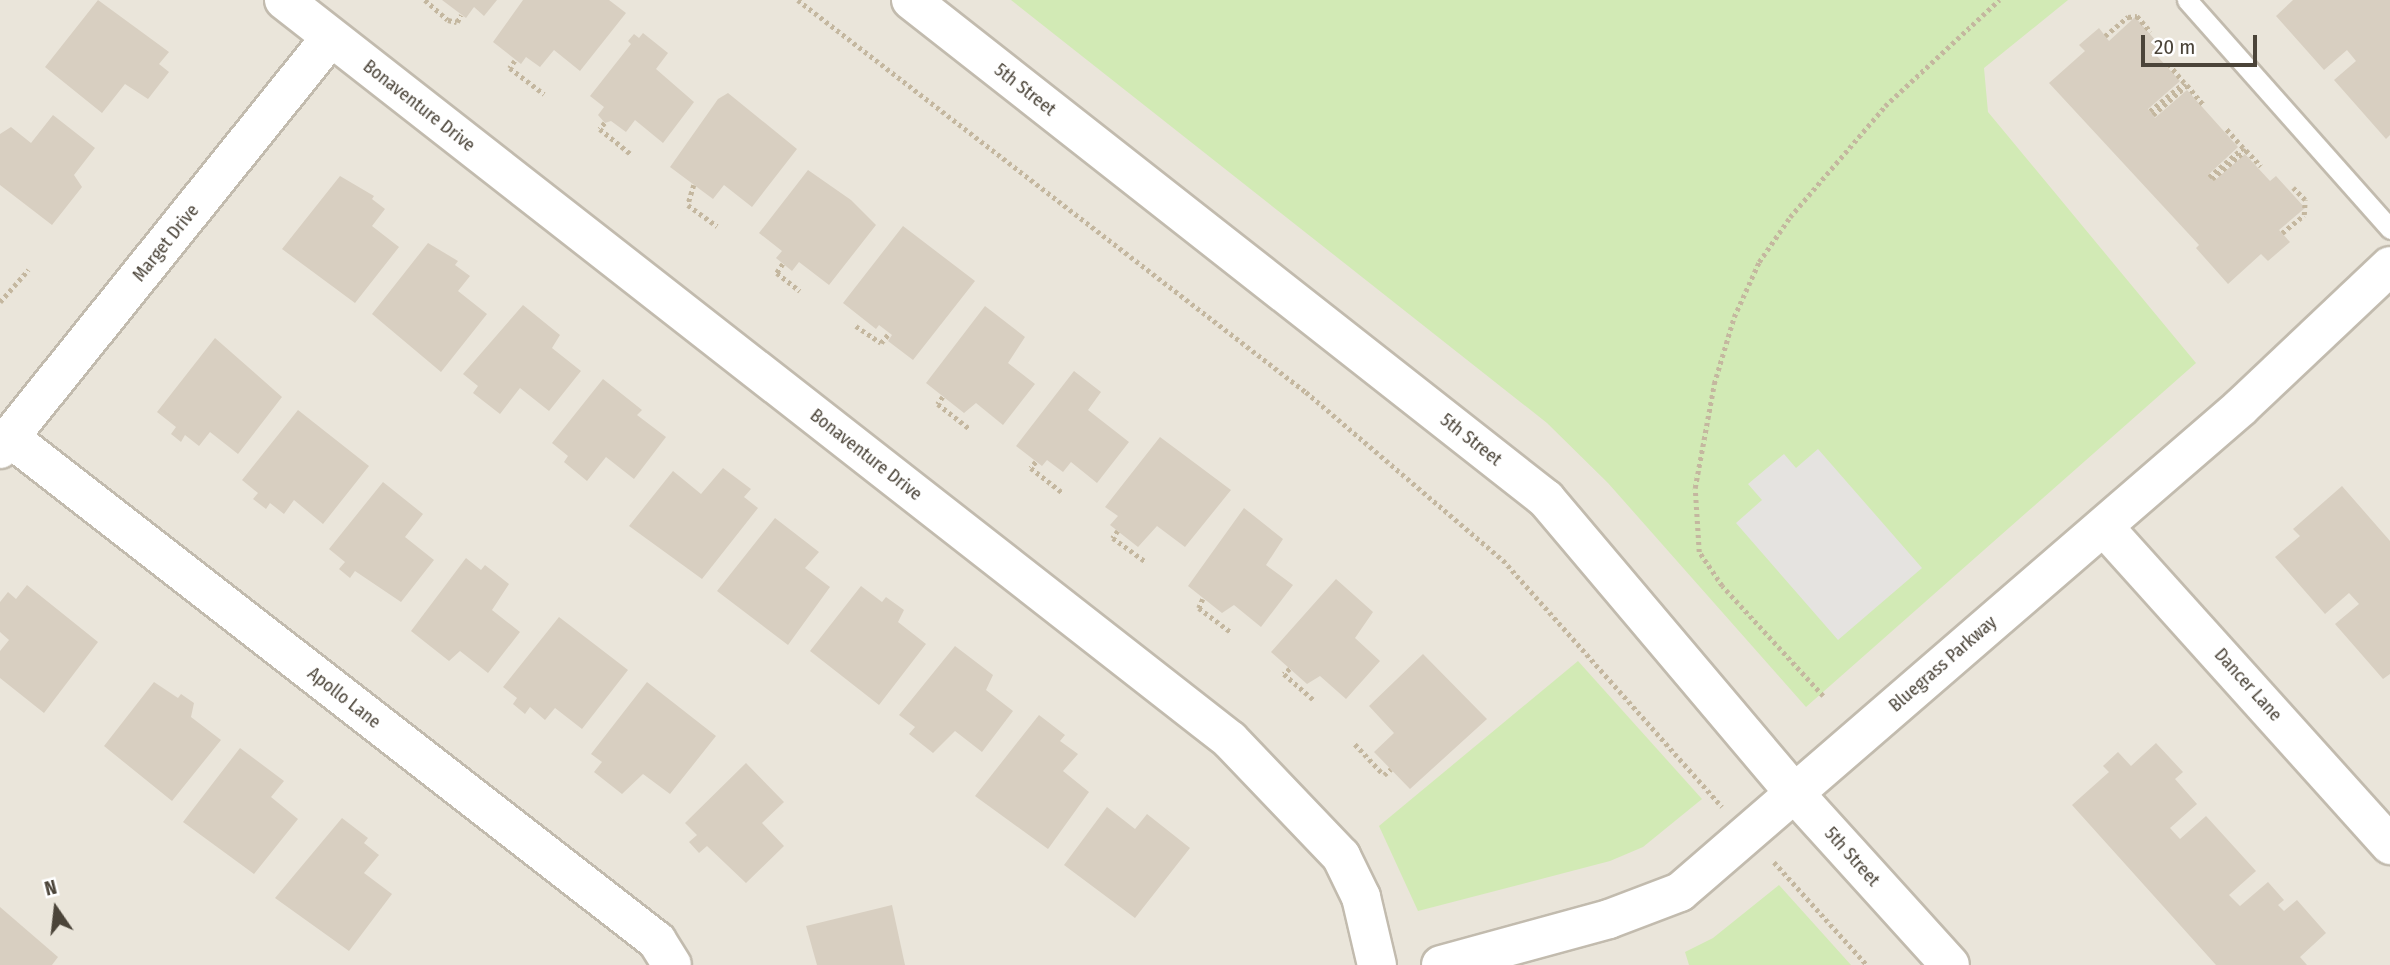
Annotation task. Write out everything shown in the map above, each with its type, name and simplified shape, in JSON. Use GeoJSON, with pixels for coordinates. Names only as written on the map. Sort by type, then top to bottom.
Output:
{"type":"FeatureCollection","features":[{"type":"Feature","properties":{"kind":"street","name":"Bonaventure Drive"},"geometry":{"type":"LineString","coordinates":[[284,0],[1230,740],[1341,856],[1361,897],[1377,965]]}},
{"type":"Feature","properties":{"kind":"street","name":"5th Street"},"geometry":{"type":"LineString","coordinates":[[911,0],[1546,499],[1796,795],[1950,965]]}},
{"type":"Feature","properties":{"kind":"street","name":"Marget Drive"},"geometry":{"type":"LineString","coordinates":[[5,443],[331,37]]}},
{"type":"Feature","properties":{"kind":"street","name":"Bluegrass Parkway"},"geometry":{"type":"LineString","coordinates":[[1441,965],[1609,919],[1680,892],[2105,527],[2241,407],[2390,266]]}},
{"type":"Feature","properties":{"kind":"street","name":"Apollo Lane"},"geometry":{"type":"LineString","coordinates":[[5,443],[657,941],[672,965]]}},
{"type":"Feature","properties":{"kind":"street","name":"Dancer Lane"},"geometry":{"type":"LineString","coordinates":[[2105,527],[2390,845]]}},
{"type":"Feature","properties":{"kind":"lane"},"geometry":{"type":"LineString","coordinates":[[2187,0],[2390,229]]}},
{"type":"Feature","properties":{"kind":"path"},"geometry":{"type":"LineString","coordinates":[[425,0],[448,20],[457,22],[461,15]]}},
{"type":"Feature","properties":{"kind":"path"},"geometry":{"type":"LineString","coordinates":[[798,0],[1306,392],[1503,560],[1723,809]]}},
{"type":"Feature","properties":{"kind":"path"},"geometry":{"type":"LineString","coordinates":[[1823,696],[1722,586],[1699,552],[1695,488],[1714,384],[1734,317],[1759,262],[1790,217],[1885,106],[1999,0]]}},
{"type":"Feature","properties":{"kind":"path"},"geometry":{"type":"LineString","coordinates":[[2105,36],[2128,17],[2137,16],[2151,32]]}},
{"type":"Feature","properties":{"kind":"path"},"geometry":{"type":"LineString","coordinates":[[515,61],[510,68],[544,94]]}},
{"type":"Feature","properties":{"kind":"path"},"geometry":{"type":"LineString","coordinates":[[2168,64],[2184,83],[2151,113],[2187,85],[2203,104]]}},
{"type":"Feature","properties":{"kind":"path"},"geometry":{"type":"LineString","coordinates":[[605,122],[600,129],[632,155]]}},
{"type":"Feature","properties":{"kind":"path"},"geometry":{"type":"LineString","coordinates":[[2226,129],[2243,148],[2211,178],[2246,149],[2260,166]]}},
{"type":"Feature","properties":{"kind":"path"},"geometry":{"type":"LineString","coordinates":[[694,185],[688,205],[717,226]]}},
{"type":"Feature","properties":{"kind":"path"},"geometry":{"type":"LineString","coordinates":[[2282,233],[2304,215],[2305,200],[2293,188]]}},
{"type":"Feature","properties":{"kind":"path"},"geometry":{"type":"LineString","coordinates":[[783,264],[777,273],[800,291]]}},
{"type":"Feature","properties":{"kind":"path"},"geometry":{"type":"LineString","coordinates":[[0,302],[28,270]]}},
{"type":"Feature","properties":{"kind":"path"},"geometry":{"type":"LineString","coordinates":[[856,326],[881,343],[889,333]]}},
{"type":"Feature","properties":{"kind":"path"},"geometry":{"type":"LineString","coordinates":[[943,397],[938,404],[970,429]]}},
{"type":"Feature","properties":{"kind":"path"},"geometry":{"type":"LineString","coordinates":[[1036,462],[1031,468],[1062,492]]}},
{"type":"Feature","properties":{"kind":"path"},"geometry":{"type":"LineString","coordinates":[[1118,531],[1113,538],[1146,562]]}},
{"type":"Feature","properties":{"kind":"path"},"geometry":{"type":"LineString","coordinates":[[1203,599],[1199,608],[1230,631]]}},
{"type":"Feature","properties":{"kind":"path"},"geometry":{"type":"LineString","coordinates":[[1290,669],[1284,674],[1315,701]]}},
{"type":"Feature","properties":{"kind":"path"},"geometry":{"type":"LineString","coordinates":[[1355,744],[1384,775],[1391,769]]}},
{"type":"Feature","properties":{"kind":"path"},"geometry":{"type":"LineString","coordinates":[[1774,863],[1867,965]]}},
{"type":"Feature","properties":{"kind":"shaded area"},"geometry":{"type":"Polygon","coordinates":[[[0,0],[2390,0],[2390,965],[0,965],[0,0]]]}},
{"type":"Feature","properties":{"kind":"shaded area"},"geometry":{"type":"Polygon","coordinates":[[[1818,449],[1922,568],[1838,640],[1736,523],[1762,500],[1748,484],[1784,454],[1796,468],[1818,449]]]}},
{"type":"Feature","properties":{"kind":"green space"},"geometry":{"type":"Polygon","coordinates":[[[1011,0],[2068,0],[1984,68],[1988,112],[2196,363],[1806,707],[1608,483],[1547,423],[1011,0]]]}},
{"type":"Feature","properties":{"kind":"green space"},"geometry":{"type":"Polygon","coordinates":[[[1578,661],[1702,799],[1643,847],[1610,861],[1418,911],[1379,826],[1578,661]]]}},
{"type":"Feature","properties":{"kind":"green space"},"geometry":{"type":"Polygon","coordinates":[[[1779,885],[1851,965],[1689,965],[1685,952],[1713,938],[1779,885]]]}},
{"type":"Feature","properties":{"kind":"building"},"geometry":{"type":"Polygon","coordinates":[[[98,0],[169,52],[159,64],[169,72],[148,99],[125,84],[102,113],[45,67],[98,0]]]}},
{"type":"Feature","properties":{"kind":"building"},"geometry":{"type":"Polygon","coordinates":[[[442,0],[497,0],[484,16],[474,7],[466,18],[442,0]]]}},
{"type":"Feature","properties":{"kind":"building"},"geometry":{"type":"Polygon","coordinates":[[[523,0],[609,0],[626,13],[580,71],[554,50],[540,67],[526,57],[521,64],[493,42],[523,0]]]}},
{"type":"Feature","properties":{"kind":"building"},"geometry":{"type":"Polygon","coordinates":[[[2293,0],[2390,0],[2390,135],[2386,139],[2334,80],[2356,61],[2347,50],[2324,70],[2276,16],[2293,0]]]}},
{"type":"Feature","properties":{"kind":"building"},"geometry":{"type":"Polygon","coordinates":[[[2135,17],[2163,49],[2156,55],[2180,81],[2148,109],[2155,118],[2187,90],[2238,147],[2208,175],[2214,181],[2245,154],[2270,181],[2276,176],[2305,208],[2279,230],[2290,242],[2268,261],[2261,254],[2228,284],[2196,248],[2199,245],[2049,83],[2085,51],[2079,45],[2099,28],[2109,41],[2135,17]]]}},
{"type":"Feature","properties":{"kind":"building"},"geometry":{"type":"Polygon","coordinates":[[[643,33],[668,53],[656,69],[694,102],[663,143],[635,120],[626,132],[611,121],[605,123],[598,115],[604,107],[590,96],[631,44],[628,41],[634,34],[639,38],[643,33]]]}},
{"type":"Feature","properties":{"kind":"building"},"geometry":{"type":"Polygon","coordinates":[[[728,93],[797,149],[752,207],[724,185],[713,199],[670,167],[718,99],[728,93]]]}},
{"type":"Feature","properties":{"kind":"building"},"geometry":{"type":"Polygon","coordinates":[[[53,115],[95,148],[74,175],[82,187],[52,225],[0,185],[0,134],[11,127],[31,143],[53,115]]]}},
{"type":"Feature","properties":{"kind":"building"},"geometry":{"type":"Polygon","coordinates":[[[808,170],[851,200],[876,225],[829,285],[799,262],[792,271],[776,258],[782,251],[759,233],[808,170]]]}},
{"type":"Feature","properties":{"kind":"building"},"geometry":{"type":"Polygon","coordinates":[[[340,176],[374,196],[372,199],[385,209],[372,226],[399,247],[355,303],[282,249],[340,176]]]}},
{"type":"Feature","properties":{"kind":"building"},"geometry":{"type":"Polygon","coordinates":[[[903,226],[975,281],[913,360],[888,341],[892,335],[879,325],[876,329],[843,303],[903,226]]]}},
{"type":"Feature","properties":{"kind":"building"},"geometry":{"type":"Polygon","coordinates":[[[428,243],[458,261],[455,265],[470,276],[458,291],[487,314],[441,372],[372,314],[428,243]]]}},
{"type":"Feature","properties":{"kind":"building"},"geometry":{"type":"Polygon","coordinates":[[[523,305],[560,335],[552,348],[581,371],[549,411],[520,388],[500,414],[473,393],[478,386],[463,374],[523,305]]]}},
{"type":"Feature","properties":{"kind":"building"},"geometry":{"type":"Polygon","coordinates":[[[985,306],[1025,337],[1008,363],[1035,384],[1003,425],[976,403],[964,413],[926,383],[985,306]]]}},
{"type":"Feature","properties":{"kind":"building"},"geometry":{"type":"Polygon","coordinates":[[[215,338],[282,397],[238,454],[210,432],[199,446],[185,435],[181,442],[171,434],[176,427],[157,412],[215,338]]]}},
{"type":"Feature","properties":{"kind":"building"},"geometry":{"type":"Polygon","coordinates":[[[1074,371],[1101,392],[1088,410],[1129,442],[1097,483],[1071,462],[1063,472],[1047,460],[1042,466],[1016,446],[1074,371]]]}},
{"type":"Feature","properties":{"kind":"building"},"geometry":{"type":"Polygon","coordinates":[[[603,379],[642,410],[637,415],[666,437],[634,479],[606,457],[587,481],[564,462],[568,456],[552,443],[603,379]]]}},
{"type":"Feature","properties":{"kind":"building"},"geometry":{"type":"Polygon","coordinates":[[[298,410],[369,466],[323,524],[294,500],[284,514],[270,503],[266,509],[253,499],[258,493],[242,480],[298,410]]]}},
{"type":"Feature","properties":{"kind":"building"},"geometry":{"type":"Polygon","coordinates":[[[1160,437],[1231,490],[1185,547],[1157,526],[1138,547],[1110,525],[1118,516],[1105,507],[1160,437]]]}},
{"type":"Feature","properties":{"kind":"building"},"geometry":{"type":"Polygon","coordinates":[[[723,468],[751,489],[744,497],[758,508],[702,579],[629,526],[673,471],[701,494],[723,468]]]}},
{"type":"Feature","properties":{"kind":"building"},"geometry":{"type":"Polygon","coordinates":[[[383,482],[423,514],[405,537],[434,560],[401,602],[355,571],[350,578],[339,569],[345,562],[329,549],[383,482]]]}},
{"type":"Feature","properties":{"kind":"building"},"geometry":{"type":"Polygon","coordinates":[[[2342,486],[2390,541],[2390,674],[2383,679],[2335,624],[2359,604],[2349,593],[2325,614],[2275,557],[2300,536],[2293,529],[2342,486]]]}},
{"type":"Feature","properties":{"kind":"building"},"geometry":{"type":"Polygon","coordinates":[[[1244,508],[1283,539],[1266,565],[1293,585],[1261,627],[1234,605],[1222,613],[1188,586],[1244,508]]]}},
{"type":"Feature","properties":{"kind":"building"},"geometry":{"type":"Polygon","coordinates":[[[775,518],[819,552],[805,568],[830,587],[788,645],[717,591],[775,518]]]}},
{"type":"Feature","properties":{"kind":"building"},"geometry":{"type":"Polygon","coordinates":[[[466,558],[481,570],[485,565],[509,584],[492,610],[520,632],[488,673],[460,651],[449,661],[411,631],[466,558]]]}},
{"type":"Feature","properties":{"kind":"building"},"geometry":{"type":"Polygon","coordinates":[[[1336,579],[1373,612],[1355,638],[1380,661],[1346,699],[1320,676],[1307,684],[1271,652],[1336,579]]]}},
{"type":"Feature","properties":{"kind":"building"},"geometry":{"type":"Polygon","coordinates":[[[27,585],[98,642],[44,713],[0,678],[0,651],[9,640],[0,632],[0,602],[8,592],[16,599],[27,585]]]}},
{"type":"Feature","properties":{"kind":"building"},"geometry":{"type":"Polygon","coordinates":[[[861,586],[882,602],[886,597],[904,610],[898,622],[926,644],[879,705],[810,651],[861,586]]]}},
{"type":"Feature","properties":{"kind":"building"},"geometry":{"type":"Polygon","coordinates":[[[559,617],[628,670],[582,729],[555,708],[545,720],[530,707],[525,714],[513,704],[517,698],[503,687],[559,617]]]}},
{"type":"Feature","properties":{"kind":"building"},"geometry":{"type":"Polygon","coordinates":[[[955,646],[993,675],[986,690],[1013,711],[982,752],[955,731],[933,753],[909,734],[915,727],[899,715],[955,646]]]}},
{"type":"Feature","properties":{"kind":"building"},"geometry":{"type":"Polygon","coordinates":[[[1423,654],[1487,719],[1410,789],[1374,752],[1394,733],[1369,706],[1423,654]]]}},
{"type":"Feature","properties":{"kind":"building"},"geometry":{"type":"Polygon","coordinates":[[[154,682],[178,698],[181,694],[194,703],[191,717],[221,740],[172,801],[104,746],[154,682]]]}},
{"type":"Feature","properties":{"kind":"building"},"geometry":{"type":"Polygon","coordinates":[[[647,682],[716,736],[670,794],[643,774],[622,794],[594,772],[602,762],[591,754],[647,682]]]}},
{"type":"Feature","properties":{"kind":"building"},"geometry":{"type":"Polygon","coordinates":[[[1039,715],[1065,735],[1060,741],[1078,754],[1063,771],[1089,792],[1048,849],[975,796],[1039,715]]]}},
{"type":"Feature","properties":{"kind":"building"},"geometry":{"type":"Polygon","coordinates":[[[2156,743],[2183,772],[2175,779],[2197,804],[2170,828],[2180,839],[2206,816],[2256,871],[2229,895],[2240,906],[2268,882],[2284,900],[2278,905],[2284,911],[2297,900],[2326,933],[2300,957],[2307,965],[2216,965],[2072,805],[2109,772],[2103,766],[2118,752],[2131,766],[2156,743]]]}},
{"type":"Feature","properties":{"kind":"building"},"geometry":{"type":"Polygon","coordinates":[[[240,748],[284,781],[271,797],[298,819],[254,874],[183,822],[240,748]]]}},
{"type":"Feature","properties":{"kind":"building"},"geometry":{"type":"Polygon","coordinates":[[[746,763],[784,802],[762,823],[784,846],[746,883],[707,846],[699,853],[689,842],[697,835],[685,823],[746,763]]]}},
{"type":"Feature","properties":{"kind":"building"},"geometry":{"type":"Polygon","coordinates":[[[1107,807],[1135,829],[1147,814],[1190,848],[1135,918],[1064,865],[1107,807]]]}},
{"type":"Feature","properties":{"kind":"building"},"geometry":{"type":"Polygon","coordinates":[[[342,818],[368,838],[364,843],[379,855],[364,873],[392,894],[349,951],[275,898],[342,818]]]}},
{"type":"Feature","properties":{"kind":"building"},"geometry":{"type":"Polygon","coordinates":[[[892,905],[905,965],[817,965],[806,926],[892,905]]]}},
{"type":"Feature","properties":{"kind":"building"},"geometry":{"type":"Polygon","coordinates":[[[0,907],[58,957],[52,965],[0,965],[0,907]]]}}]}
